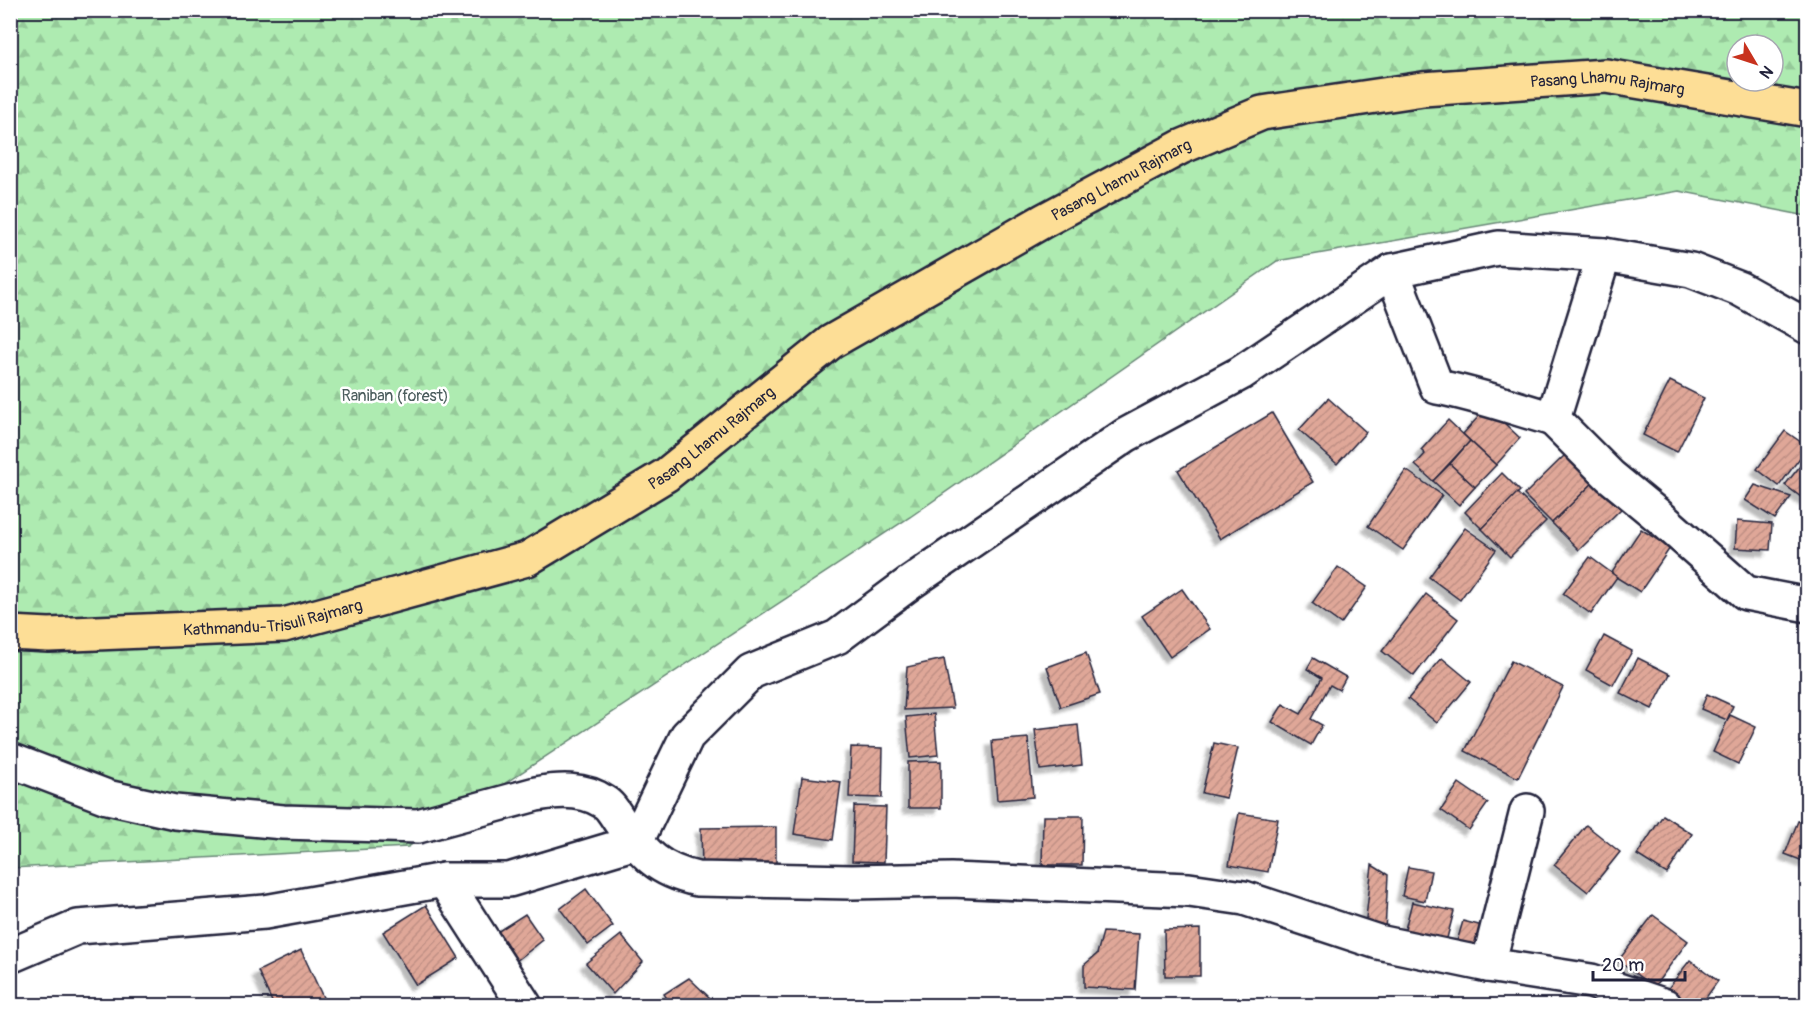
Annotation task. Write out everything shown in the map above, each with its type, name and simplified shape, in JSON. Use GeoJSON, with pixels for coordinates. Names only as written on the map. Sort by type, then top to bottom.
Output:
{"type":"FeatureCollection","features":[{"type":"Feature","properties":{"kind":"main road","name":"Pasang Lhamu Rajmarg"},"geometry":{"type":"LineString","coordinates":[[527,559],[666,475],[831,342],[1043,221],[1161,157],[1262,113],[1423,89],[1606,76],[1808,110]]}},
{"type":"Feature","properties":{"kind":"main road","name":"Kathmandu-Trisuli Rajmarg"},"geometry":{"type":"LineString","coordinates":[[10,633],[50,635],[284,625],[527,559]]}},
{"type":"Feature","properties":{"kind":"street"},"geometry":{"type":"LineString","coordinates":[[10,956],[78,927],[265,912],[444,880],[509,880],[636,842],[687,736],[751,672],[837,637],[911,582],[1126,435],[1241,373],[1392,271],[1498,248],[1604,255],[1691,270],[1740,289],[1808,327]]}},
{"type":"Feature","properties":{"kind":"street"},"geometry":{"type":"LineString","coordinates":[[1553,419],[1604,255]]}},
{"type":"Feature","properties":{"kind":"street"},"geometry":{"type":"LineString","coordinates":[[1392,271],[1437,387],[1464,392],[1553,419],[1610,476],[1746,593],[1808,605]]}},
{"type":"Feature","properties":{"kind":"street"},"geometry":{"type":"LineString","coordinates":[[10,760],[107,797],[175,812],[283,822],[418,826],[536,794],[554,790],[571,791],[605,802],[648,856],[663,867],[680,875],[698,879],[852,882],[951,880],[1189,890],[1244,898],[1378,942],[1488,965],[1591,981],[1665,1005]]}},
{"type":"Feature","properties":{"kind":"street"},"geometry":{"type":"LineString","coordinates":[[1488,965],[1527,811]]}},
{"type":"Feature","properties":{"kind":"street"},"geometry":{"type":"LineString","coordinates":[[444,880],[525,1005]]}},
{"type":"Feature","properties":{"kind":"green space","name":"Raniban (forest)"},"geometry":{"type":"Polygon","coordinates":[[[11,11],[1807,11],[1807,216],[1679,191],[1277,261],[910,517],[408,847],[11,868],[11,11]]]}},
{"type":"Feature","properties":{"kind":"building"},"geometry":{"type":"Polygon","coordinates":[[[1670,381],[1704,398],[1677,452],[1643,435],[1670,381]]]}},
{"type":"Feature","properties":{"kind":"building"},"geometry":{"type":"Polygon","coordinates":[[[1328,398],[1366,432],[1337,464],[1299,430],[1328,398]]]}},
{"type":"Feature","properties":{"kind":"building"},"geometry":{"type":"Polygon","coordinates":[[[1487,407],[1520,438],[1496,465],[1463,434],[1487,407]]]}},
{"type":"Feature","properties":{"kind":"building"},"geometry":{"type":"Polygon","coordinates":[[[1272,413],[1313,482],[1220,539],[1178,470],[1272,413]]]}},
{"type":"Feature","properties":{"kind":"building"},"geometry":{"type":"Polygon","coordinates":[[[1448,420],[1470,441],[1433,481],[1415,465],[1425,454],[1421,450],[1448,420]]]}},
{"type":"Feature","properties":{"kind":"building"},"geometry":{"type":"Polygon","coordinates":[[[1785,431],[1808,447],[1779,486],[1757,469],[1785,431]]]}},
{"type":"Feature","properties":{"kind":"building"},"geometry":{"type":"Polygon","coordinates":[[[1470,441],[1496,465],[1475,487],[1450,464],[1470,441]]]}},
{"type":"Feature","properties":{"kind":"building"},"geometry":{"type":"Polygon","coordinates":[[[1566,454],[1594,482],[1552,523],[1524,495],[1566,454]]]}},
{"type":"Feature","properties":{"kind":"building"},"geometry":{"type":"Polygon","coordinates":[[[1808,456],[1808,497],[1805,500],[1785,485],[1808,456]]]}},
{"type":"Feature","properties":{"kind":"building"},"geometry":{"type":"Polygon","coordinates":[[[1450,464],[1475,487],[1459,505],[1433,481],[1450,464]]]}},
{"type":"Feature","properties":{"kind":"building"},"geometry":{"type":"Polygon","coordinates":[[[1406,470],[1442,495],[1403,550],[1368,526],[1406,470]]]}},
{"type":"Feature","properties":{"kind":"building"},"geometry":{"type":"Polygon","coordinates":[[[1502,473],[1520,491],[1482,529],[1465,512],[1502,473]]]}},
{"type":"Feature","properties":{"kind":"building"},"geometry":{"type":"Polygon","coordinates":[[[1594,482],[1621,509],[1579,550],[1552,523],[1594,482]]]}},
{"type":"Feature","properties":{"kind":"building"},"geometry":{"type":"Polygon","coordinates":[[[1755,485],[1791,497],[1775,519],[1745,500],[1755,485]]]}},
{"type":"Feature","properties":{"kind":"building"},"geometry":{"type":"Polygon","coordinates":[[[1517,493],[1546,521],[1510,557],[1482,529],[1517,493]]]}},
{"type":"Feature","properties":{"kind":"building"},"geometry":{"type":"Polygon","coordinates":[[[1737,521],[1772,524],[1770,550],[1735,548],[1737,521]]]}},
{"type":"Feature","properties":{"kind":"building"},"geometry":{"type":"Polygon","coordinates":[[[1465,528],[1496,550],[1460,600],[1429,577],[1465,528]]]}},
{"type":"Feature","properties":{"kind":"building"},"geometry":{"type":"Polygon","coordinates":[[[1641,529],[1670,548],[1640,592],[1611,574],[1641,529]]]}},
{"type":"Feature","properties":{"kind":"building"},"geometry":{"type":"Polygon","coordinates":[[[1590,557],[1617,577],[1591,614],[1563,594],[1590,557]]]}},
{"type":"Feature","properties":{"kind":"building"},"geometry":{"type":"Polygon","coordinates":[[[1338,567],[1367,587],[1341,624],[1312,603],[1338,567]]]}},
{"type":"Feature","properties":{"kind":"building"},"geometry":{"type":"Polygon","coordinates":[[[1182,589],[1210,629],[1170,657],[1142,616],[1182,589]]]}},
{"type":"Feature","properties":{"kind":"building"},"geometry":{"type":"Polygon","coordinates":[[[1426,594],[1458,619],[1414,676],[1382,651],[1426,594]]]}},
{"type":"Feature","properties":{"kind":"building"},"geometry":{"type":"Polygon","coordinates":[[[1604,636],[1632,651],[1613,685],[1586,670],[1604,636]]]}},
{"type":"Feature","properties":{"kind":"building"},"geometry":{"type":"Polygon","coordinates":[[[1086,653],[1100,694],[1061,707],[1047,667],[1086,653]]]}},
{"type":"Feature","properties":{"kind":"building"},"geometry":{"type":"Polygon","coordinates":[[[1313,658],[1346,677],[1339,690],[1330,685],[1311,719],[1322,725],[1311,745],[1272,722],[1283,704],[1301,714],[1322,678],[1307,669],[1313,658]]]}},
{"type":"Feature","properties":{"kind":"building"},"geometry":{"type":"Polygon","coordinates":[[[1442,658],[1471,682],[1437,723],[1408,699],[1442,658]]]}},
{"type":"Feature","properties":{"kind":"building"},"geometry":{"type":"Polygon","coordinates":[[[1638,658],[1670,674],[1652,709],[1620,693],[1638,658]]]}},
{"type":"Feature","properties":{"kind":"building"},"geometry":{"type":"Polygon","coordinates":[[[944,659],[953,708],[904,710],[907,667],[944,659]]]}},
{"type":"Feature","properties":{"kind":"building"},"geometry":{"type":"Polygon","coordinates":[[[1511,661],[1563,687],[1518,778],[1465,751],[1511,661]]]}},
{"type":"Feature","properties":{"kind":"building"},"geometry":{"type":"Polygon","coordinates":[[[1707,694],[1733,706],[1727,720],[1701,709],[1707,694]]]}},
{"type":"Feature","properties":{"kind":"building"},"geometry":{"type":"Polygon","coordinates":[[[934,714],[938,755],[910,758],[906,717],[934,714]]]}},
{"type":"Feature","properties":{"kind":"building"},"geometry":{"type":"Polygon","coordinates":[[[1730,715],[1756,727],[1738,764],[1713,752],[1730,715]]]}},
{"type":"Feature","properties":{"kind":"building"},"geometry":{"type":"Polygon","coordinates":[[[1078,725],[1082,765],[1040,770],[1035,730],[1078,725]]]}},
{"type":"Feature","properties":{"kind":"building"},"geometry":{"type":"Polygon","coordinates":[[[1028,738],[1033,797],[997,800],[992,741],[1028,738]]]}},
{"type":"Feature","properties":{"kind":"building"},"geometry":{"type":"Polygon","coordinates":[[[1214,743],[1238,748],[1226,798],[1202,793],[1214,743]]]}},
{"type":"Feature","properties":{"kind":"building"},"geometry":{"type":"Polygon","coordinates":[[[851,747],[883,748],[882,798],[849,797],[851,747]]]}},
{"type":"Feature","properties":{"kind":"building"},"geometry":{"type":"Polygon","coordinates":[[[941,761],[941,808],[908,808],[908,762],[941,761]]]}},
{"type":"Feature","properties":{"kind":"building"},"geometry":{"type":"Polygon","coordinates":[[[802,777],[841,782],[833,840],[794,834],[802,777]]]}},
{"type":"Feature","properties":{"kind":"building"},"geometry":{"type":"Polygon","coordinates":[[[1459,783],[1488,803],[1469,830],[1441,810],[1459,783]]]}},
{"type":"Feature","properties":{"kind":"building"},"geometry":{"type":"Polygon","coordinates":[[[854,806],[886,807],[884,862],[852,861],[854,806]]]}},
{"type":"Feature","properties":{"kind":"building"},"geometry":{"type":"Polygon","coordinates":[[[1239,813],[1278,819],[1268,872],[1229,865],[1239,813]]]}},
{"type":"Feature","properties":{"kind":"building"},"geometry":{"type":"Polygon","coordinates":[[[1663,815],[1692,834],[1667,874],[1637,855],[1663,815]]]}},
{"type":"Feature","properties":{"kind":"building"},"geometry":{"type":"Polygon","coordinates":[[[1043,816],[1083,816],[1082,865],[1042,865],[1043,816]]]}},
{"type":"Feature","properties":{"kind":"building"},"geometry":{"type":"Polygon","coordinates":[[[1798,821],[1808,824],[1808,863],[1785,854],[1798,821]]]}},
{"type":"Feature","properties":{"kind":"building"},"geometry":{"type":"Polygon","coordinates":[[[1586,825],[1620,852],[1588,892],[1554,865],[1586,825]]]}},
{"type":"Feature","properties":{"kind":"building"},"geometry":{"type":"Polygon","coordinates":[[[776,827],[776,869],[702,869],[701,828],[776,827]]]}},
{"type":"Feature","properties":{"kind":"building"},"geometry":{"type":"Polygon","coordinates":[[[1372,865],[1388,875],[1385,931],[1365,927],[1372,865]]]}},
{"type":"Feature","properties":{"kind":"building"},"geometry":{"type":"Polygon","coordinates":[[[1408,867],[1431,871],[1425,901],[1402,896],[1408,867]]]}},
{"type":"Feature","properties":{"kind":"building"},"geometry":{"type":"Polygon","coordinates":[[[586,889],[613,926],[588,945],[560,909],[586,889]]]}},
{"type":"Feature","properties":{"kind":"building"},"geometry":{"type":"Polygon","coordinates":[[[1412,902],[1454,911],[1445,946],[1403,937],[1412,902]]]}},
{"type":"Feature","properties":{"kind":"building"},"geometry":{"type":"Polygon","coordinates":[[[426,905],[459,958],[416,985],[383,932],[426,905]]]}},
{"type":"Feature","properties":{"kind":"building"},"geometry":{"type":"Polygon","coordinates":[[[525,914],[543,940],[506,969],[486,939],[525,914]]]}},
{"type":"Feature","properties":{"kind":"building"},"geometry":{"type":"Polygon","coordinates":[[[1653,915],[1688,941],[1654,987],[1618,961],[1653,915]]]}},
{"type":"Feature","properties":{"kind":"building"},"geometry":{"type":"Polygon","coordinates":[[[1463,921],[1487,927],[1480,951],[1456,945],[1463,921]]]}},
{"type":"Feature","properties":{"kind":"building"},"geometry":{"type":"Polygon","coordinates":[[[1200,929],[1200,976],[1165,976],[1164,930],[1200,929]]]}},
{"type":"Feature","properties":{"kind":"building"},"geometry":{"type":"Polygon","coordinates":[[[1103,932],[1139,934],[1135,990],[1084,987],[1084,965],[1097,954],[1103,932]]]}},
{"type":"Feature","properties":{"kind":"building"},"geometry":{"type":"Polygon","coordinates":[[[621,935],[643,962],[613,994],[586,963],[621,935]]]}},
{"type":"Feature","properties":{"kind":"building"},"geometry":{"type":"Polygon","coordinates":[[[301,950],[327,1006],[274,1006],[258,971],[301,950]]]}},
{"type":"Feature","properties":{"kind":"building"},"geometry":{"type":"Polygon","coordinates":[[[1690,960],[1718,981],[1700,1006],[1685,1006],[1666,991],[1690,960]]]}},
{"type":"Feature","properties":{"kind":"building"},"geometry":{"type":"Polygon","coordinates":[[[689,978],[710,998],[701,1006],[672,1006],[664,994],[689,978]]]}}]}
